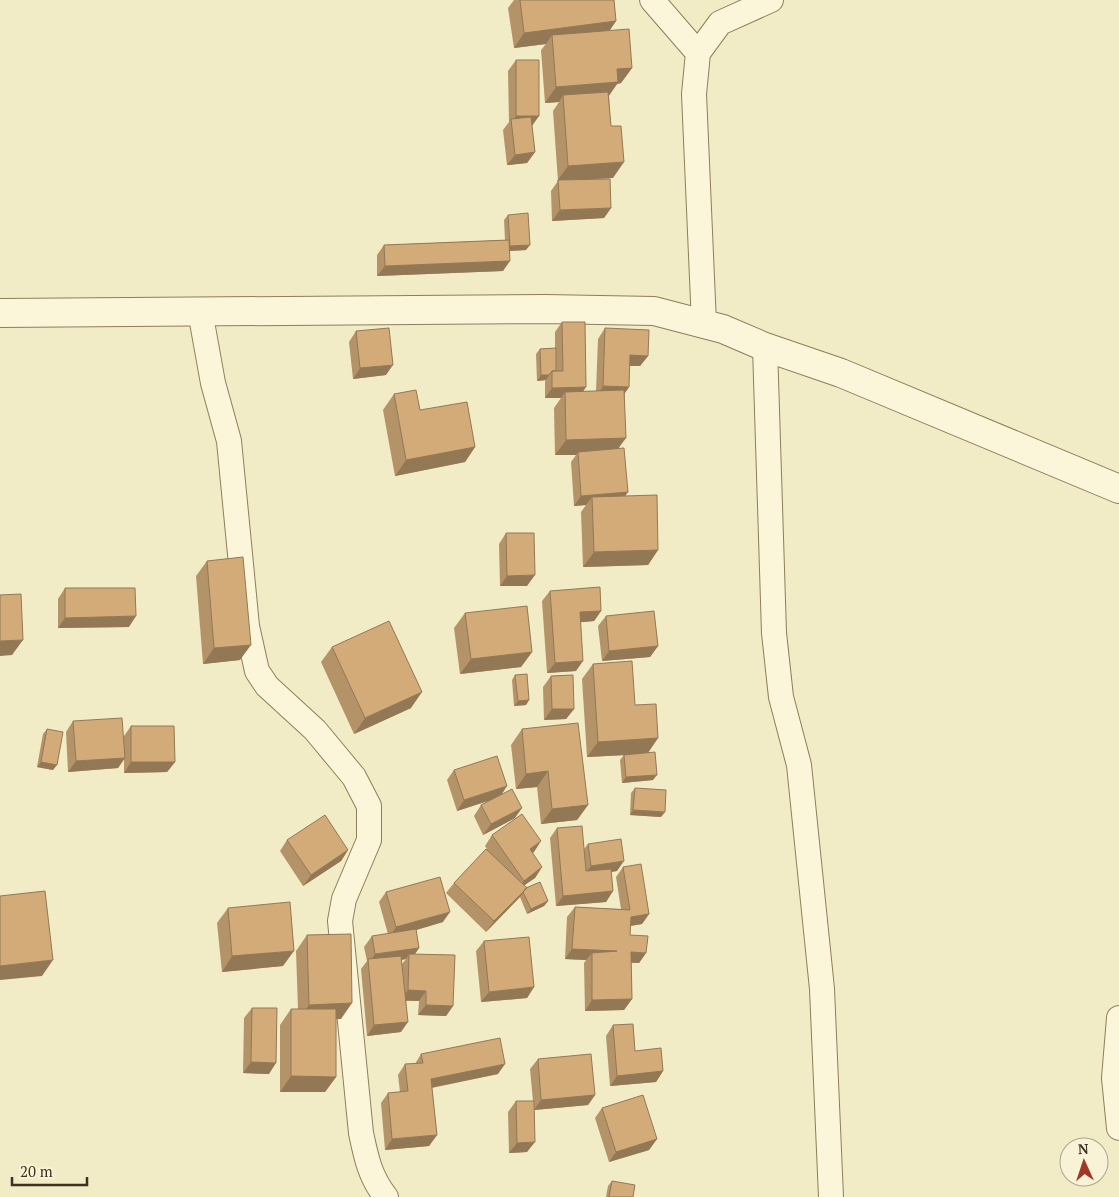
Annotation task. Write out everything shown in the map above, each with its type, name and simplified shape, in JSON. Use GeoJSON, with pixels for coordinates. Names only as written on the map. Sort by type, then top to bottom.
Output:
{"type":"FeatureCollection","features":[{"type":"Feature","properties":{"kind":"street"},"geometry":{"type":"LineString","coordinates":[[652,0],[698,53]]}},
{"type":"Feature","properties":{"kind":"street"},"geometry":{"type":"LineString","coordinates":[[704,324],[694,94],[698,53],[720,23],[771,0]]}},
{"type":"Feature","properties":{"kind":"street"},"geometry":{"type":"LineString","coordinates":[[0,313],[535,309],[654,311],[723,329],[765,347],[841,373],[1119,489]]}},
{"type":"Feature","properties":{"kind":"street"},"geometry":{"type":"LineString","coordinates":[[200,311],[213,382],[230,441],[247,626],[257,671],[267,686],[315,730],[354,777],[369,806],[369,840],[344,899],[340,921],[361,1133],[368,1166],[386,1197]]}},
{"type":"Feature","properties":{"kind":"street"},"geometry":{"type":"LineString","coordinates":[[765,347],[774,633],[781,697],[799,765],[822,989],[831,1197]]}},
{"type":"Feature","properties":{"kind":"street"},"geometry":{"type":"LineString","coordinates":[[1119,1018],[1114,1078],[1119,1128]]}},
{"type":"Feature","properties":{"kind":"building"},"geometry":{"type":"Polygon","coordinates":[[[520,0],[614,0],[616,21],[524,33],[520,0]]]}},
{"type":"Feature","properties":{"kind":"building"},"geometry":{"type":"Polygon","coordinates":[[[629,29],[632,68],[617,69],[618,82],[556,87],[552,35],[629,29]]]}},
{"type":"Feature","properties":{"kind":"building"},"geometry":{"type":"Polygon","coordinates":[[[516,60],[539,60],[539,116],[516,116],[516,60]]]}},
{"type":"Feature","properties":{"kind":"building"},"geometry":{"type":"Polygon","coordinates":[[[608,92],[611,126],[621,126],[624,162],[568,166],[563,95],[608,92]]]}},
{"type":"Feature","properties":{"kind":"building"},"geometry":{"type":"Polygon","coordinates":[[[531,117],[535,152],[515,155],[511,119],[531,117]]]}},
{"type":"Feature","properties":{"kind":"building"},"geometry":{"type":"Polygon","coordinates":[[[610,179],[611,208],[560,210],[558,180],[610,179]]]}},
{"type":"Feature","properties":{"kind":"building"},"geometry":{"type":"Polygon","coordinates":[[[528,213],[530,245],[510,246],[508,215],[528,213]]]}},
{"type":"Feature","properties":{"kind":"building"},"geometry":{"type":"Polygon","coordinates":[[[509,240],[510,261],[385,266],[384,245],[509,240]]]}},
{"type":"Feature","properties":{"kind":"building"},"geometry":{"type":"Polygon","coordinates":[[[562,322],[585,322],[586,387],[552,388],[552,371],[563,371],[562,322]]]}},
{"type":"Feature","properties":{"kind":"building"},"geometry":{"type":"Polygon","coordinates":[[[389,328],[393,365],[360,368],[356,331],[389,328]]]}},
{"type":"Feature","properties":{"kind":"building"},"geometry":{"type":"Polygon","coordinates":[[[605,328],[649,330],[648,356],[630,355],[629,387],[603,386],[605,328]]]}},
{"type":"Feature","properties":{"kind":"building"},"geometry":{"type":"Polygon","coordinates":[[[556,348],[556,371],[552,371],[549,375],[541,375],[540,349],[556,348]]]}},
{"type":"Feature","properties":{"kind":"building"},"geometry":{"type":"Polygon","coordinates":[[[416,390],[420,410],[467,402],[475,447],[406,460],[394,394],[416,390]]]}},
{"type":"Feature","properties":{"kind":"building"},"geometry":{"type":"Polygon","coordinates":[[[624,390],[626,438],[566,440],[565,392],[624,390]]]}},
{"type":"Feature","properties":{"kind":"building"},"geometry":{"type":"Polygon","coordinates":[[[624,448],[628,492],[581,496],[578,452],[624,448]]]}},
{"type":"Feature","properties":{"kind":"building"},"geometry":{"type":"Polygon","coordinates":[[[657,495],[658,550],[594,552],[592,497],[657,495]]]}},
{"type":"Feature","properties":{"kind":"building"},"geometry":{"type":"Polygon","coordinates":[[[506,533],[534,533],[535,575],[507,576],[506,533]]]}},
{"type":"Feature","properties":{"kind":"building"},"geometry":{"type":"Polygon","coordinates":[[[243,557],[251,645],[214,648],[207,561],[243,557]]]}},
{"type":"Feature","properties":{"kind":"building"},"geometry":{"type":"Polygon","coordinates":[[[600,587],[601,611],[580,612],[583,661],[555,663],[550,591],[600,587]]]}},
{"type":"Feature","properties":{"kind":"building"},"geometry":{"type":"Polygon","coordinates":[[[65,588],[135,588],[136,616],[65,618],[65,588]]]}},
{"type":"Feature","properties":{"kind":"building"},"geometry":{"type":"Polygon","coordinates":[[[21,594],[23,640],[0,641],[0,595],[21,594]]]}},
{"type":"Feature","properties":{"kind":"building"},"geometry":{"type":"Polygon","coordinates":[[[527,606],[532,652],[471,659],[465,613],[527,606]]]}},
{"type":"Feature","properties":{"kind":"building"},"geometry":{"type":"Polygon","coordinates":[[[654,611],[658,646],[609,651],[606,616],[654,611]]]}},
{"type":"Feature","properties":{"kind":"building"},"geometry":{"type":"Polygon","coordinates":[[[389,621],[422,692],[365,718],[332,647],[389,621]]]}},
{"type":"Feature","properties":{"kind":"building"},"geometry":{"type":"Polygon","coordinates":[[[632,661],[635,705],[656,704],[658,738],[598,742],[593,664],[632,661]]]}},
{"type":"Feature","properties":{"kind":"building"},"geometry":{"type":"Polygon","coordinates":[[[527,674],[529,700],[518,701],[515,675],[527,674]]]}},
{"type":"Feature","properties":{"kind":"building"},"geometry":{"type":"Polygon","coordinates":[[[573,675],[574,709],[552,709],[551,676],[573,675]]]}},
{"type":"Feature","properties":{"kind":"building"},"geometry":{"type":"Polygon","coordinates":[[[122,718],[125,758],[76,761],[73,721],[122,718]]]}},
{"type":"Feature","properties":{"kind":"building"},"geometry":{"type":"Polygon","coordinates":[[[578,723],[588,805],[552,809],[548,771],[526,774],[522,729],[578,723]]]}},
{"type":"Feature","properties":{"kind":"building"},"geometry":{"type":"Polygon","coordinates":[[[131,726],[174,726],[175,762],[131,762],[131,726]]]}},
{"type":"Feature","properties":{"kind":"building"},"geometry":{"type":"Polygon","coordinates":[[[47,729],[63,732],[57,765],[41,762],[47,729]]]}},
{"type":"Feature","properties":{"kind":"building"},"geometry":{"type":"Polygon","coordinates":[[[655,752],[657,775],[626,777],[624,755],[655,752]]]}},
{"type":"Feature","properties":{"kind":"building"},"geometry":{"type":"Polygon","coordinates":[[[497,756],[507,786],[464,800],[454,770],[497,756]]]}},
{"type":"Feature","properties":{"kind":"building"},"geometry":{"type":"Polygon","coordinates":[[[635,788],[666,790],[665,812],[633,810],[635,788]]]}},
{"type":"Feature","properties":{"kind":"building"},"geometry":{"type":"Polygon","coordinates":[[[512,789],[522,808],[491,824],[481,805],[512,789]]]}},
{"type":"Feature","properties":{"kind":"building"},"geometry":{"type":"Polygon","coordinates":[[[522,814],[541,841],[530,849],[542,867],[524,881],[492,835],[522,814]]]}},
{"type":"Feature","properties":{"kind":"building"},"geometry":{"type":"Polygon","coordinates":[[[325,815],[348,850],[311,875],[287,840],[325,815]]]}},
{"type":"Feature","properties":{"kind":"building"},"geometry":{"type":"Polygon","coordinates":[[[582,826],[586,871],[611,869],[613,891],[563,896],[557,828],[582,826]]]}},
{"type":"Feature","properties":{"kind":"building"},"geometry":{"type":"Polygon","coordinates":[[[621,839],[624,861],[591,866],[588,844],[621,839]]]}},
{"type":"Feature","properties":{"kind":"building"},"geometry":{"type":"Polygon","coordinates":[[[486,849],[527,888],[494,921],[454,883],[486,849]]]}},
{"type":"Feature","properties":{"kind":"building"},"geometry":{"type":"Polygon","coordinates":[[[641,864],[649,914],[631,917],[630,935],[648,936],[646,953],[631,952],[632,999],[592,1000],[592,953],[617,951],[572,949],[575,907],[630,910],[623,867],[641,864]]]}},
{"type":"Feature","properties":{"kind":"building"},"geometry":{"type":"Polygon","coordinates":[[[440,877],[450,912],[396,927],[386,892],[440,877]]]}},
{"type":"Feature","properties":{"kind":"building"},"geometry":{"type":"Polygon","coordinates":[[[540,882],[548,901],[531,909],[523,892],[526,888],[540,882]]]}},
{"type":"Feature","properties":{"kind":"building"},"geometry":{"type":"Polygon","coordinates":[[[45,891],[53,960],[0,966],[0,896],[45,891]]]}},
{"type":"Feature","properties":{"kind":"building"},"geometry":{"type":"Polygon","coordinates":[[[290,902],[294,951],[232,956],[228,908],[290,902]]]}},
{"type":"Feature","properties":{"kind":"building"},"geometry":{"type":"Polygon","coordinates":[[[416,929],[419,948],[375,954],[372,936],[416,929]]]}},
{"type":"Feature","properties":{"kind":"building"},"geometry":{"type":"Polygon","coordinates":[[[351,934],[352,1003],[309,1005],[307,935],[351,934]]]}},
{"type":"Feature","properties":{"kind":"building"},"geometry":{"type":"Polygon","coordinates":[[[529,937],[534,987],[489,992],[484,941],[529,937]]]}},
{"type":"Feature","properties":{"kind":"building"},"geometry":{"type":"Polygon","coordinates":[[[409,954],[455,955],[453,1006],[426,1005],[426,991],[408,990],[409,954]]]}},
{"type":"Feature","properties":{"kind":"building"},"geometry":{"type":"Polygon","coordinates":[[[401,956],[408,1022],[374,1025],[368,959],[401,956]]]}},
{"type":"Feature","properties":{"kind":"building"},"geometry":{"type":"Polygon","coordinates":[[[252,1008],[277,1008],[276,1063],[251,1062],[252,1008]]]}},
{"type":"Feature","properties":{"kind":"building"},"geometry":{"type":"Polygon","coordinates":[[[291,1009],[336,1009],[336,1077],[291,1076],[291,1009]]]}},
{"type":"Feature","properties":{"kind":"building"},"geometry":{"type":"Polygon","coordinates":[[[633,1024],[635,1051],[661,1048],[663,1071],[617,1076],[613,1025],[633,1024]]]}},
{"type":"Feature","properties":{"kind":"building"},"geometry":{"type":"Polygon","coordinates":[[[500,1038],[505,1064],[431,1079],[437,1135],[392,1139],[388,1093],[408,1091],[405,1064],[423,1063],[421,1054],[500,1038]]]}},
{"type":"Feature","properties":{"kind":"building"},"geometry":{"type":"Polygon","coordinates":[[[591,1054],[595,1095],[541,1100],[538,1059],[591,1054]]]}},
{"type":"Feature","properties":{"kind":"building"},"geometry":{"type":"Polygon","coordinates":[[[643,1095],[657,1139],[616,1152],[602,1108],[643,1095]]]}},
{"type":"Feature","properties":{"kind":"building"},"geometry":{"type":"Polygon","coordinates":[[[516,1101],[534,1101],[535,1142],[517,1143],[516,1101]]]}},
{"type":"Feature","properties":{"kind":"building"},"geometry":{"type":"Polygon","coordinates":[[[612,1181],[635,1185],[633,1197],[609,1197],[612,1181]]]}}]}
